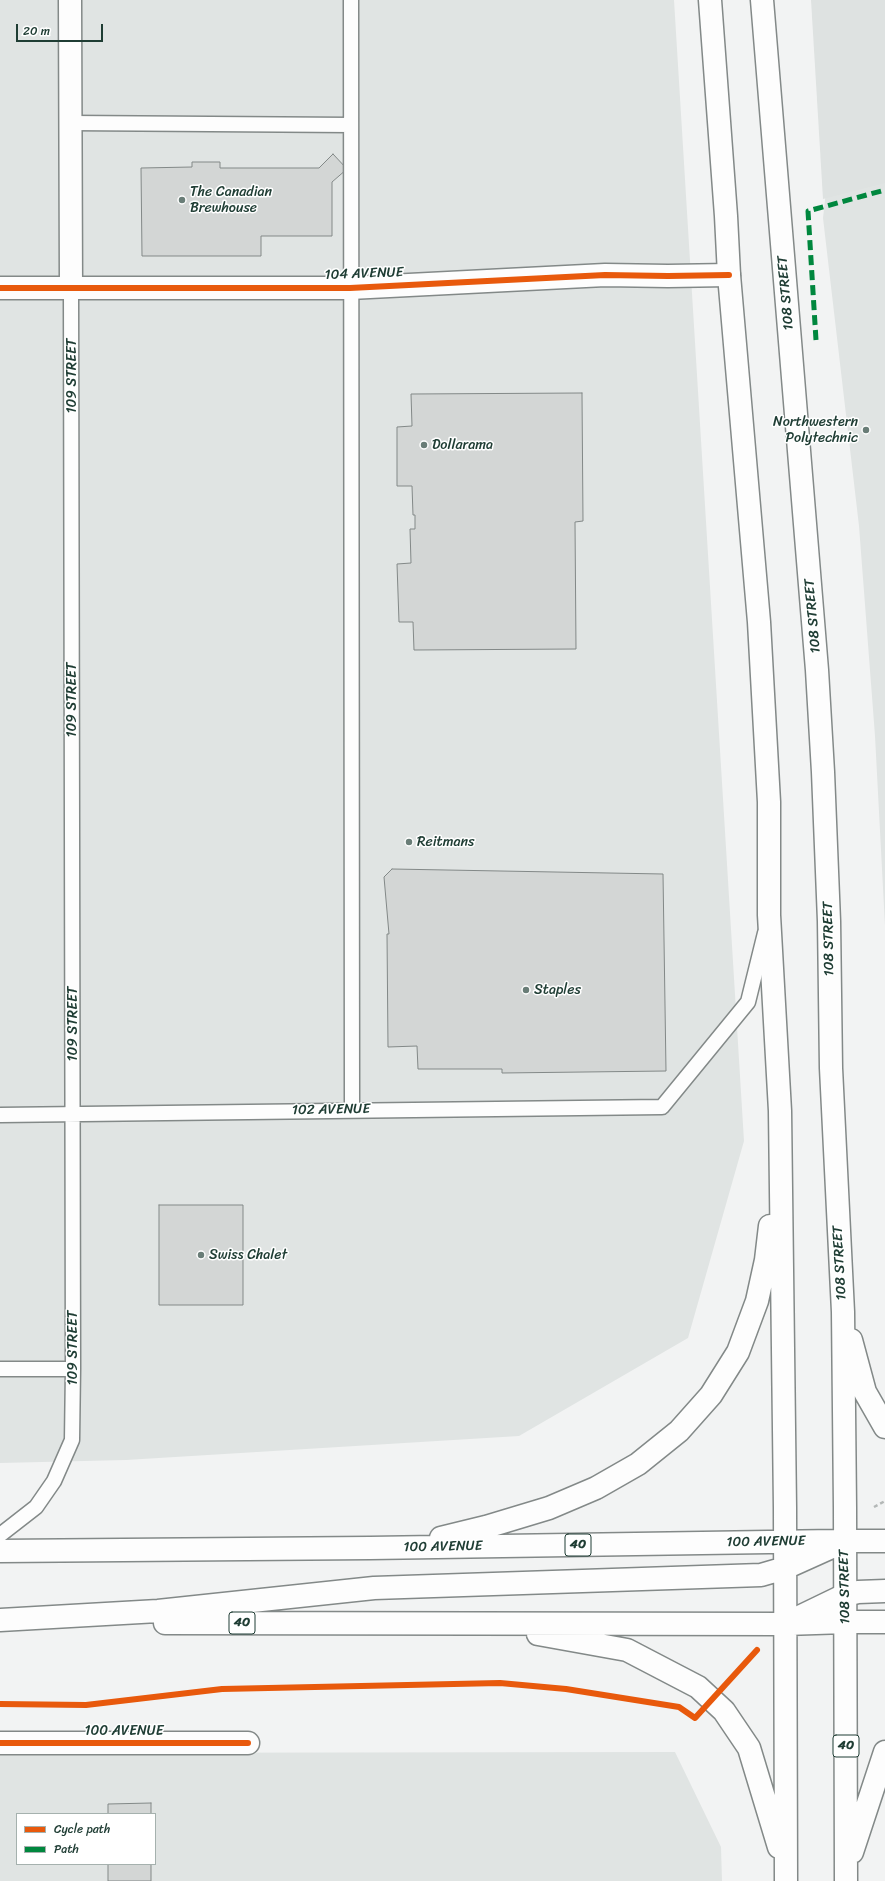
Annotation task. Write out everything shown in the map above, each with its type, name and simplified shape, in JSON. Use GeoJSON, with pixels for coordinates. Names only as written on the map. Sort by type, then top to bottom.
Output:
{"type":"FeatureCollection","features":[{"type":"Feature","properties":{"kind":"main road","name":"109 STREET"},"geometry":{"type":"LineString","coordinates":[[70,0],[71,287]]}},
{"type":"Feature","properties":{"kind":"main road"},"geometry":{"type":"LineString","coordinates":[[710,0],[729,275],[759,622],[769,802],[769,915],[780,1111],[785,1542],[786,1875]]}},
{"type":"Feature","properties":{"kind":"main road","name":"108 STREET"},"geometry":{"type":"LineString","coordinates":[[762,0],[817,670],[829,921],[831,1068],[843,1312],[846,1622],[846,1876]]}},
{"type":"Feature","properties":{"kind":"main road","name":"104 AVENUE"},"geometry":{"type":"LineString","coordinates":[[0,288],[350,288],[605,275],[729,275]]}},
{"type":"Feature","properties":{"kind":"main road"},"geometry":{"type":"LineString","coordinates":[[370,1548],[443,1538],[549,1508],[596,1488],[638,1464],[679,1430],[710,1396],[738,1352],[757,1301],[766,1260],[774,1190],[780,1111]]}},
{"type":"Feature","properties":{"kind":"main road"},"geometry":{"type":"LineString","coordinates":[[843,1312],[866,1392],[885,1427]]}},
{"type":"Feature","properties":{"kind":"main road"},"geometry":{"type":"LineString","coordinates":[[0,1621],[158,1611],[374,1588],[761,1575],[785,1568],[845,1541]]}},
{"type":"Feature","properties":{"kind":"main road","name":"100 AVENUE"},"geometry":{"type":"LineString","coordinates":[[0,1551],[885,1541]]}},
{"type":"Feature","properties":{"kind":"main road"},"geometry":{"type":"LineString","coordinates":[[785,1624],[845,1595],[858,1592],[885,1591]]}},
{"type":"Feature","properties":{"kind":"main road","name":"40"},"geometry":{"type":"LineString","coordinates":[[0,1621],[484,1624]]}},
{"type":"Feature","properties":{"kind":"main road"},"geometry":{"type":"LineString","coordinates":[[484,1624],[785,1624],[885,1622]]}},
{"type":"Feature","properties":{"kind":"main road"},"geometry":{"type":"LineString","coordinates":[[484,1624],[627,1650],[698,1687],[724,1710],[749,1748],[786,1875]]}},
{"type":"Feature","properties":{"kind":"main road","name":"100 AVENUE"},"geometry":{"type":"LineString","coordinates":[[0,1743],[248,1743]]}},
{"type":"Feature","properties":{"kind":"main road"},"geometry":{"type":"LineString","coordinates":[[846,1876],[885,1752]]}},
{"type":"Feature","properties":{"kind":"lane"},"geometry":{"type":"LineString","coordinates":[[351,0],[350,288],[352,1110]]}},
{"type":"Feature","properties":{"kind":"lane"},"geometry":{"type":"LineString","coordinates":[[70,123],[351,125]]}},
{"type":"Feature","properties":{"kind":"lane","name":"109 STREET"},"geometry":{"type":"LineString","coordinates":[[0,1534],[36,1508],[54,1481],[72,1440],[71,287]]}},
{"type":"Feature","properties":{"kind":"lane","name":"102 AVENUE"},"geometry":{"type":"LineString","coordinates":[[0,1115],[662,1107],[748,1002],[769,915]]}},
{"type":"Feature","properties":{"kind":"lane"},"geometry":{"type":"LineString","coordinates":[[0,1369],[73,1369]]}},
{"type":"Feature","properties":{"kind":"path"},"geometry":{"type":"LineString","coordinates":[[874,1508],[885,1501]]}},
{"type":"Feature","properties":{"kind":"shaded area"},"geometry":{"type":"Polygon","coordinates":[[[0,0],[674,0],[744,1141],[688,1338],[519,1436],[126,1460],[0,1463],[0,0]]]}},
{"type":"Feature","properties":{"kind":"shaded area"},"geometry":{"type":"Polygon","coordinates":[[[811,0],[885,0],[885,183],[823,199],[811,0]]]}},
{"type":"Feature","properties":{"kind":"shaded area","name":"Northwestern Polytechnic"},"geometry":{"type":"Polygon","coordinates":[[[885,0],[885,926],[875,736],[859,526],[823,218],[828,173],[885,0]]]}},
{"type":"Feature","properties":{"kind":"shaded area"},"geometry":{"type":"Polygon","coordinates":[[[675,1752],[721,1847],[722,1881],[0,1881],[0,1753],[675,1752]]]}},
{"type":"Feature","properties":{"kind":"building","name":"The Canadian Brewhouse"},"geometry":{"type":"Polygon","coordinates":[[[333,154],[347,169],[332,182],[332,236],[261,236],[261,256],[142,256],[141,168],[192,167],[192,162],[220,162],[220,168],[319,168],[333,154]]]}},
{"type":"Feature","properties":{"kind":"building"},"geometry":{"type":"Polygon","coordinates":[[[582,393],[583,521],[575,522],[576,649],[414,650],[413,622],[399,622],[397,564],[411,563],[410,529],[415,529],[412,486],[397,486],[397,427],[412,426],[411,394],[582,393]]]}},
{"type":"Feature","properties":{"kind":"building","name":"Staples"},"geometry":{"type":"Polygon","coordinates":[[[392,869],[663,874],[666,1071],[502,1073],[502,1069],[418,1069],[417,1046],[388,1047],[387,934],[389,934],[384,877],[392,869]]]}},
{"type":"Feature","properties":{"kind":"building","name":"Swiss Chalet"},"geometry":{"type":"Polygon","coordinates":[[[159,1205],[243,1205],[243,1305],[159,1305],[159,1205]]]}},
{"type":"Feature","properties":{"kind":"building"},"geometry":{"type":"Polygon","coordinates":[[[151,1803],[151,1813],[108,1813],[108,1804],[151,1803]]]}},
{"type":"Feature","properties":{"kind":"building"},"geometry":{"type":"Polygon","coordinates":[[[108,1865],[151,1865],[151,1881],[108,1881],[108,1865]]]}},
{"type":"Feature","properties":{"kind":"marked path"},"geometry":{"type":"LineString","coordinates":[[816,340],[808,211],[885,190]]}},
{"type":"Feature","properties":{"kind":"cycle path"},"geometry":{"type":"LineString","coordinates":[[0,288],[350,288],[605,275],[729,275]]}},
{"type":"Feature","properties":{"kind":"cycle path"},"geometry":{"type":"LineString","coordinates":[[0,1704],[86,1705],[222,1689],[500,1683],[566,1689],[679,1707],[695,1718],[757,1650]]}},
{"type":"Feature","properties":{"kind":"cycle path"},"geometry":{"type":"LineString","coordinates":[[0,1743],[248,1743]]}},
{"type":"Feature","properties":{"kind":"place","name":"The Canadian Brewhouse"},"geometry":{"type":"Point","coordinates":[182,200]}},
{"type":"Feature","properties":{"kind":"place","name":"Northwestern Polytechnic"},"geometry":{"type":"Point","coordinates":[866,430]}},
{"type":"Feature","properties":{"kind":"place","name":"Dollarama"},"geometry":{"type":"Point","coordinates":[424,445]}},
{"type":"Feature","properties":{"kind":"place","name":"Reitmans"},"geometry":{"type":"Point","coordinates":[409,842]}},
{"type":"Feature","properties":{"kind":"place","name":"Staples"},"geometry":{"type":"Point","coordinates":[526,990]}},
{"type":"Feature","properties":{"kind":"place","name":"Swiss Chalet"},"geometry":{"type":"Point","coordinates":[201,1255]}}]}
